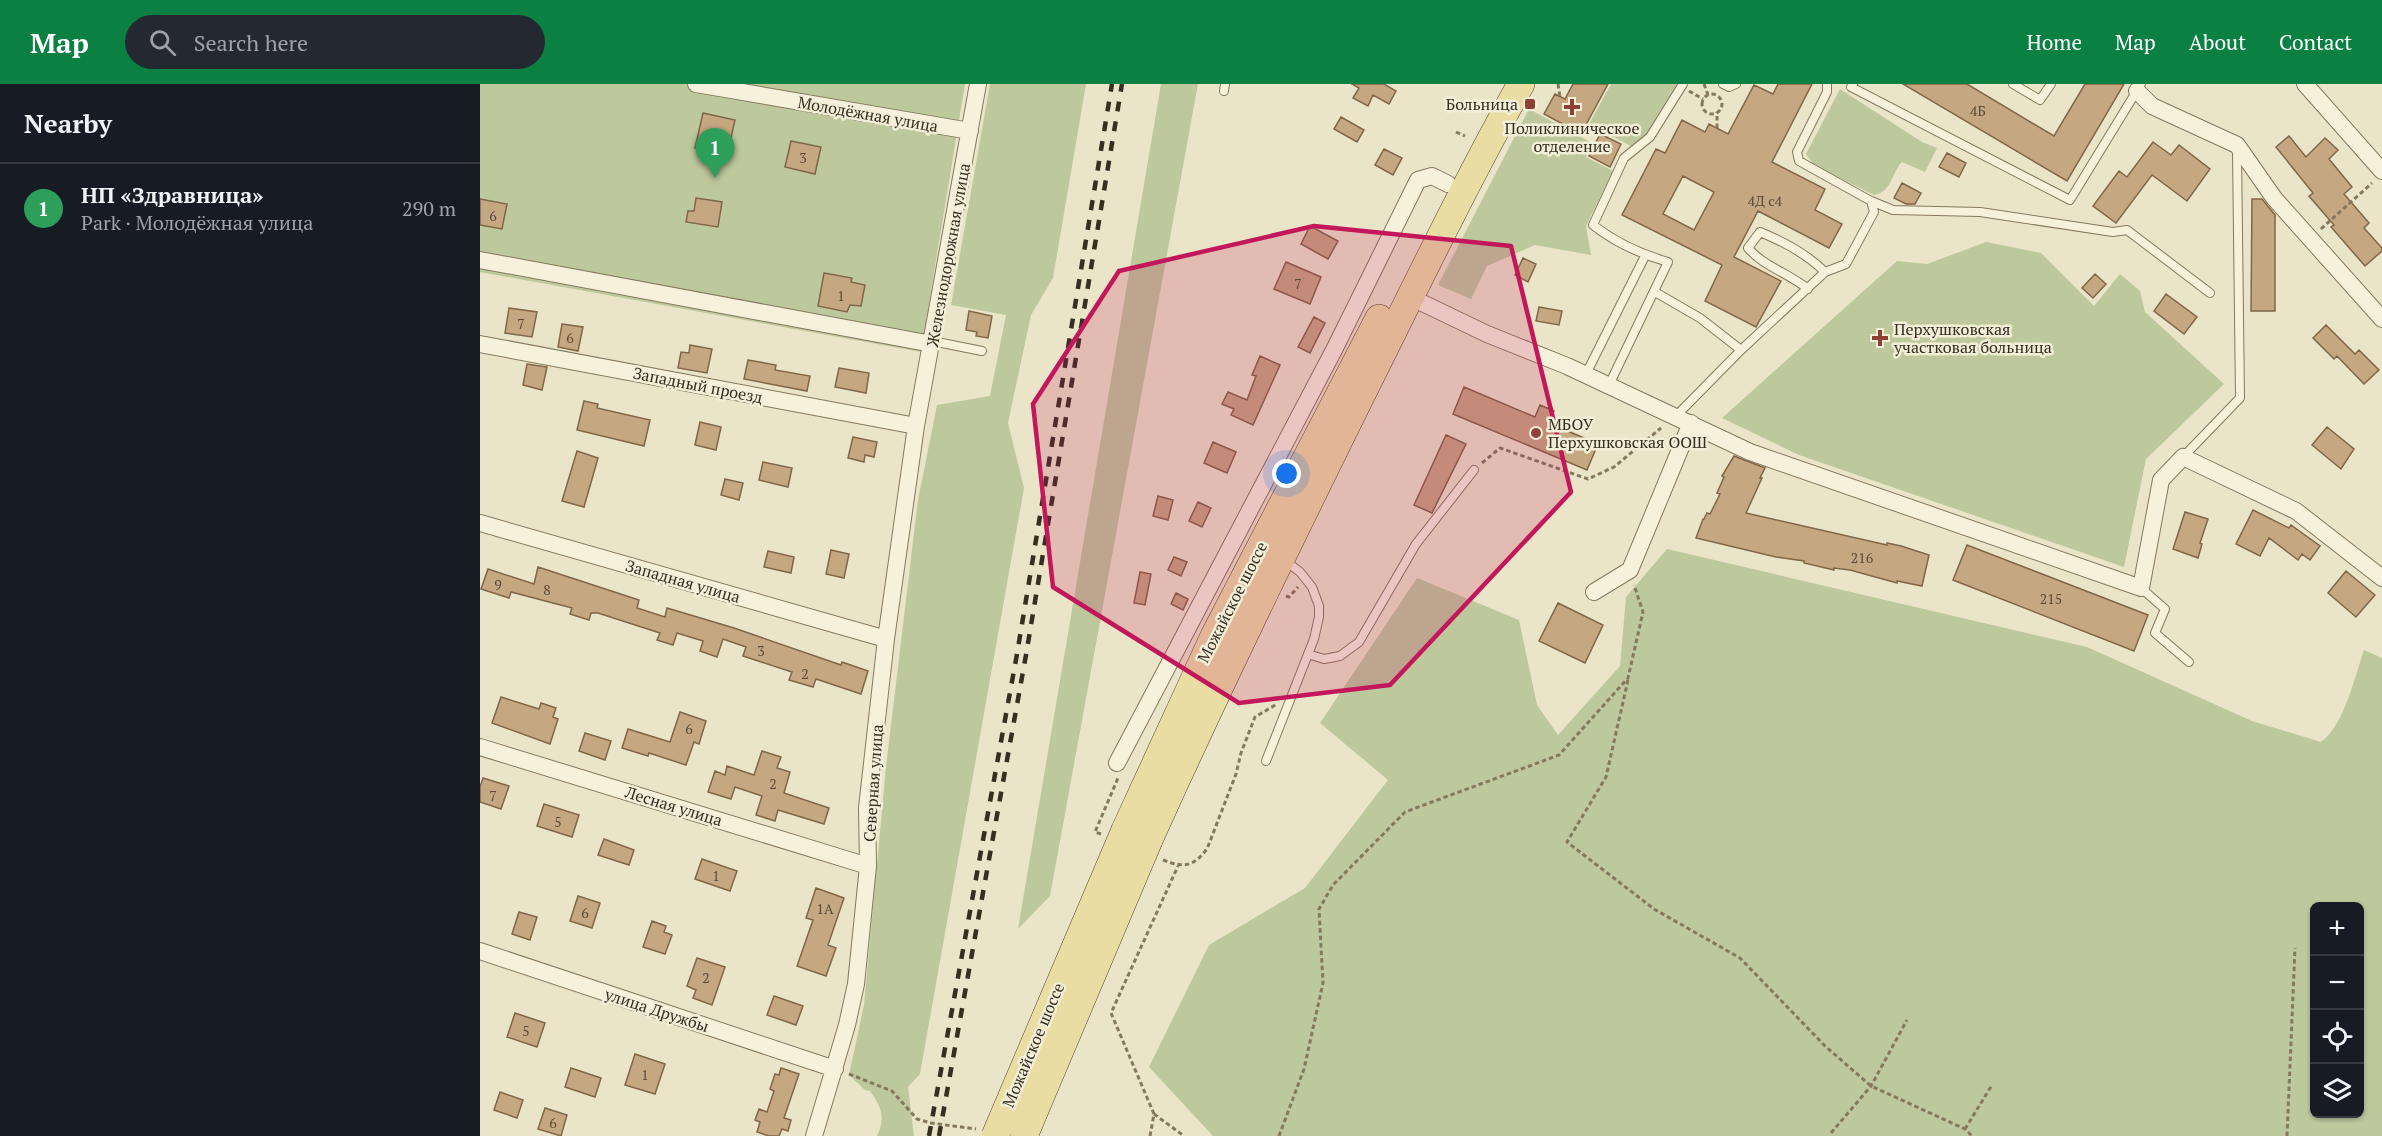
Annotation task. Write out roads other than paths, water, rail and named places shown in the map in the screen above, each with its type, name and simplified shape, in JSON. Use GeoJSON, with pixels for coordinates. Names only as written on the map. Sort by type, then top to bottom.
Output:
{"type":"FeatureCollection","features":[{"type":"Feature","properties":{"kind":"main road","name":"Можайское шоссе"},"geometry":{"type":"LineString","coordinates":[[988,1134],[1214,636],[1448,184],[1503,84]]}},
{"type":"Feature","properties":{"kind":"main road","name":"Можайское шоссе"},"geometry":{"type":"LineString","coordinates":[[1024,1136],[1149,840],[1218,689],[1410,297],[1486,147],[1521,84]]}},
{"type":"Feature","properties":{"kind":"street","name":"Молодёжная улица"},"geometry":{"type":"LineString","coordinates":[[696,84],[970,131]]}},
{"type":"Feature","properties":{"kind":"street","name":"Железнодорожная улица"},"geometry":{"type":"LineString","coordinates":[[916,426],[978,84]]}},
{"type":"Feature","properties":{"kind":"street"},"geometry":{"type":"LineString","coordinates":[[2305,84],[2378,176]]}},
{"type":"Feature","properties":{"kind":"street"},"geometry":{"type":"LineString","coordinates":[[2136,86],[2152,106],[2237,145],[2274,198],[2382,319]]}},
{"type":"Feature","properties":{"kind":"street"},"geometry":{"type":"LineString","coordinates":[[1117,763],[1335,348],[1418,180],[1432,176],[1448,184]]}},
{"type":"Feature","properties":{"kind":"street"},"geometry":{"type":"LineString","coordinates":[[480,260],[932,342]]}},
{"type":"Feature","properties":{"kind":"street"},"geometry":{"type":"LineString","coordinates":[[1410,297],[1487,334],[1586,374],[1750,452],[2141,588],[2161,480],[2183,457],[2296,511],[2382,578]]}},
{"type":"Feature","properties":{"kind":"street","name":"Западный проезд"},"geometry":{"type":"LineString","coordinates":[[480,344],[916,426]]}},
{"type":"Feature","properties":{"kind":"street"},"geometry":{"type":"LineString","coordinates":[[1594,592],[1630,570],[1683,419]]}},
{"type":"Feature","properties":{"kind":"street","name":"Северная улица"},"geometry":{"type":"LineString","coordinates":[[814,1136],[835,1069],[856,984],[868,866],[867,808],[886,639],[916,426]]}},
{"type":"Feature","properties":{"kind":"street","name":"Западная улица"},"geometry":{"type":"LineString","coordinates":[[480,523],[886,639]]}},
{"type":"Feature","properties":{"kind":"street","name":"Лесная улица"},"geometry":{"type":"LineString","coordinates":[[480,747],[868,866]]}},
{"type":"Feature","properties":{"kind":"street","name":"улица Дружбы"},"geometry":{"type":"LineString","coordinates":[[480,951],[835,1069]]}},
{"type":"Feature","properties":{"kind":"lane"},"geometry":{"type":"LineString","coordinates":[[1610,385],[1668,262],[1645,256],[1611,239],[1593,225],[1624,158],[1650,136],[1683,84]]}},
{"type":"Feature","properties":{"kind":"lane"},"geometry":{"type":"LineString","coordinates":[[1723,84],[1730,87],[1736,84]]}},
{"type":"Feature","properties":{"kind":"lane"},"geometry":{"type":"LineString","coordinates":[[1827,84],[1827,92],[1797,152],[1798,161],[1870,201],[1893,210],[1980,212],[2112,232],[2127,230],[2210,293]]}},
{"type":"Feature","properties":{"kind":"lane"},"geometry":{"type":"LineString","coordinates":[[1853,84],[1851,87],[2070,200],[2136,86]]}},
{"type":"Feature","properties":{"kind":"lane"},"geometry":{"type":"LineString","coordinates":[[2013,84],[2040,100],[2051,84]]}},
{"type":"Feature","properties":{"kind":"lane"},"geometry":{"type":"LineString","coordinates":[[2183,457],[2240,398],[2237,145]]}},
{"type":"Feature","properties":{"kind":"lane"},"geometry":{"type":"LineString","coordinates":[[1683,419],[1741,350],[1825,272],[1846,264],[1874,212],[1870,201]]}},
{"type":"Feature","properties":{"kind":"lane"},"geometry":{"type":"LineString","coordinates":[[1808,289],[1748,248],[1760,232],[1773,237],[1818,264],[1825,272]]}},
{"type":"Feature","properties":{"kind":"lane"},"geometry":{"type":"LineString","coordinates":[[1586,374],[1645,256]]}},
{"type":"Feature","properties":{"kind":"lane"},"geometry":{"type":"LineString","coordinates":[[1655,292],[1700,318],[1741,350]]}},
{"type":"Feature","properties":{"kind":"lane"},"geometry":{"type":"LineString","coordinates":[[932,342],[982,351]]}},
{"type":"Feature","properties":{"kind":"lane"},"geometry":{"type":"LineString","coordinates":[[1308,654],[1324,659],[1340,656],[1359,642],[1416,544],[1474,470]]}},
{"type":"Feature","properties":{"kind":"lane"},"geometry":{"type":"LineString","coordinates":[[1266,761],[1318,627],[1319,606],[1312,587],[1307,579],[1281,557]]}},
{"type":"Feature","properties":{"kind":"lane"},"geometry":{"type":"LineString","coordinates":[[2141,588],[2165,609],[2155,633],[2189,662]]}},
{"type":"Feature","properties":{"kind":"railway"},"geometry":{"type":"LineString","coordinates":[[929,1136],[1017,654],[1112,84]]}},
{"type":"Feature","properties":{"kind":"railway"},"geometry":{"type":"LineString","coordinates":[[939,1136],[1026,655],[1122,84]]}},
{"type":"Feature","properties":{"kind":"place","name":"Больница"},"geometry":{"type":"Point","coordinates":[1530,104]}},
{"type":"Feature","properties":{"kind":"place","name":"Поликлиническое отделение"},"geometry":{"type":"Point","coordinates":[1572,107]}},
{"type":"Feature","properties":{"kind":"place","name":"НП «Здравница»"},"geometry":{"type":"Point","coordinates":[715,178]}},
{"type":"Feature","properties":{"kind":"place","name":"Перхушковская участковая больница"},"geometry":{"type":"Point","coordinates":[1880,338]}},
{"type":"Feature","properties":{"kind":"place","name":"МБОУ Перхушковская ООШ"},"geometry":{"type":"Point","coordinates":[1536,433]}}]}
